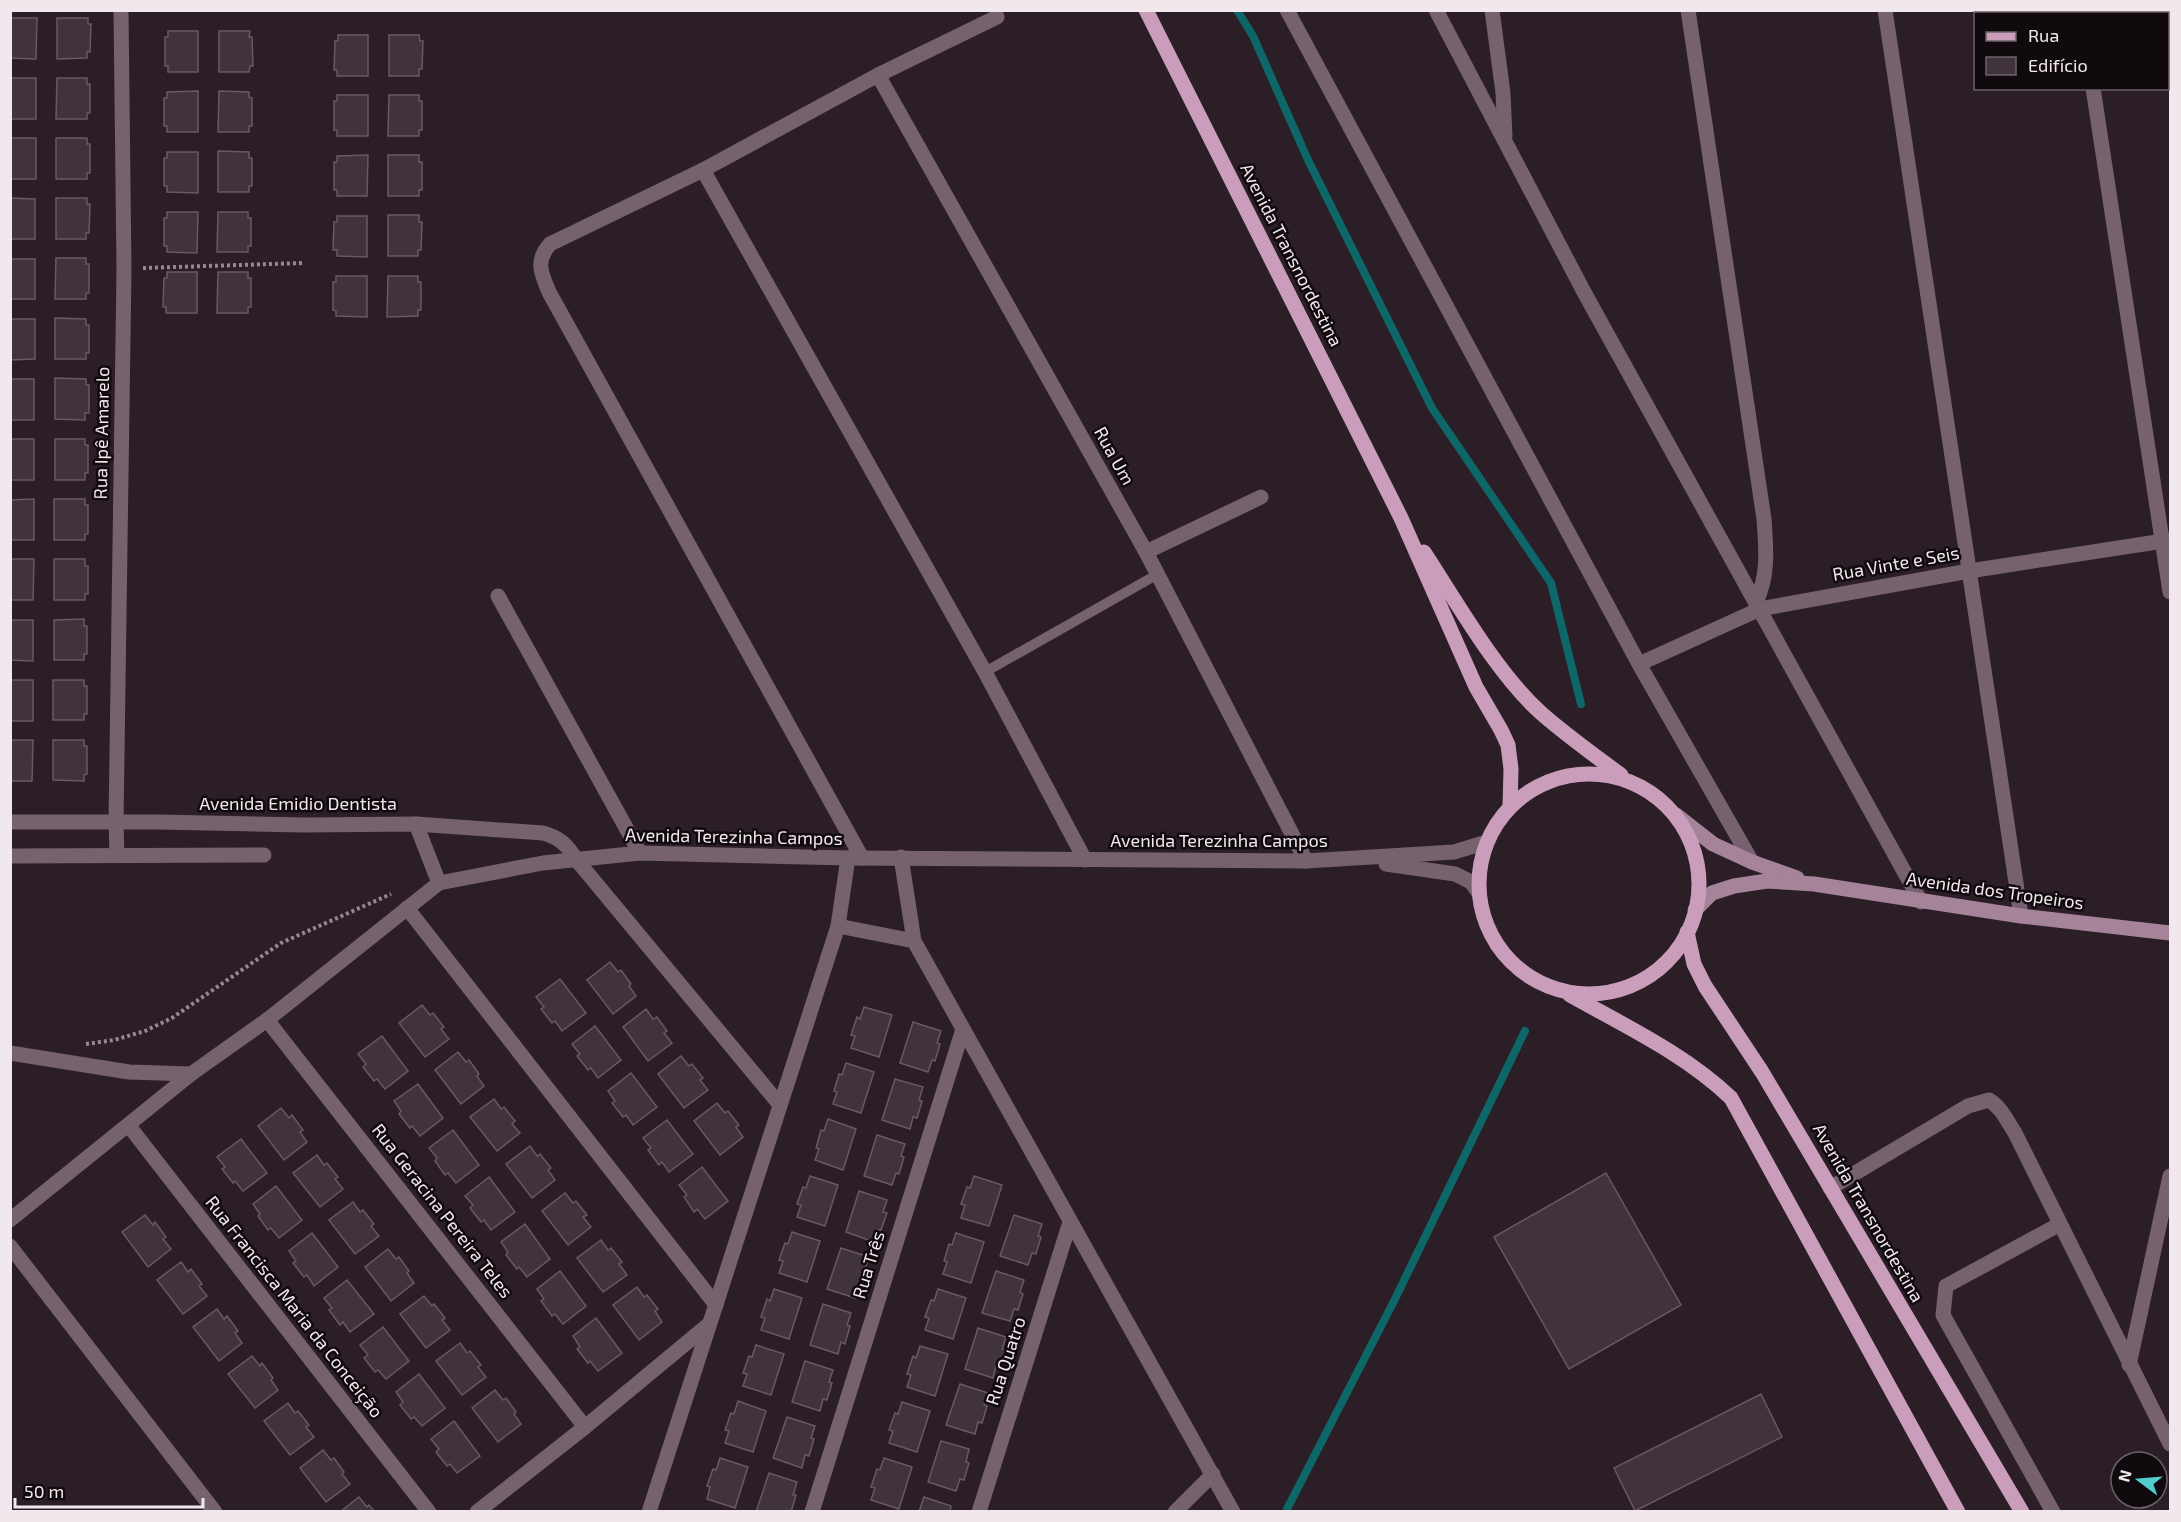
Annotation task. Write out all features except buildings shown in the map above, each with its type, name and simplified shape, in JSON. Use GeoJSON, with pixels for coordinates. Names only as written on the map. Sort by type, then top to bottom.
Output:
{"type":"FeatureCollection","features":[{"type":"Feature","properties":{"kind":"main road","name":"Avenida Transnordestina"},"geometry":{"type":"LineString","coordinates":[[1146,10],[1401,518],[1476,687],[1508,746],[1511,769],[1510,806]]}},
{"type":"Feature","properties":{"kind":"main road","name":"Avenida Transnordestina"},"geometry":{"type":"LineString","coordinates":[[1401,518],[1500,667],[1520,690],[1540,712],[1629,780]]}},
{"type":"Feature","properties":{"kind":"main road"},"geometry":{"type":"LineString","coordinates":[[1601,773],[1629,780],[1658,797],[1676,815],[1688,834],[1699,877],[1695,910],[1687,932],[1668,960],[1641,981],[1609,993],[1587,995],[1552,988],[1529,977],[1505,957],[1488,930],[1480,906],[1479,893],[1480,867],[1487,842],[1493,828],[1510,806],[1532,788],[1545,782],[1566,776],[1601,773]]}},
{"type":"Feature","properties":{"kind":"main road","name":"Avenida dos Tropeiros"},"geometry":{"type":"LineString","coordinates":[[1676,815],[1713,844],[1752,862],[1814,884]]}},
{"type":"Feature","properties":{"kind":"main road","name":"Avenida dos Tropeiros"},"geometry":{"type":"LineString","coordinates":[[1695,910],[1712,893],[1734,886],[1767,881],[1814,884],[2021,916],[2170,933]]}},
{"type":"Feature","properties":{"kind":"main road","name":"Avenida Transnordestina"},"geometry":{"type":"LineString","coordinates":[[1687,932],[1689,949],[1699,975],[1762,1072],[2022,1512]]}},
{"type":"Feature","properties":{"kind":"main road"},"geometry":{"type":"LineString","coordinates":[[1564,992],[1661,1047],[1709,1078],[1731,1098],[1958,1512]]}},
{"type":"Feature","properties":{"kind":"street","name":"Rua Ipê Amarelo"},"geometry":{"type":"LineString","coordinates":[[117,855],[124,269],[121,10]]}},
{"type":"Feature","properties":{"kind":"street"},"geometry":{"type":"LineString","coordinates":[[1287,10],[1639,664],[1752,862]]}},
{"type":"Feature","properties":{"kind":"street"},"geometry":{"type":"LineString","coordinates":[[1436,10],[1584,292],[1921,902]]}},
{"type":"Feature","properties":{"kind":"street"},"geometry":{"type":"LineString","coordinates":[[1492,10],[1503,93],[1506,142]]}},
{"type":"Feature","properties":{"kind":"street"},"geometry":{"type":"LineString","coordinates":[[1688,10],[1764,519],[1766,566],[1758,606]]}},
{"type":"Feature","properties":{"kind":"street"},"geometry":{"type":"LineString","coordinates":[[1885,10],[2021,916]]}},
{"type":"Feature","properties":{"kind":"street"},"geometry":{"type":"LineString","coordinates":[[649,1512],[838,926],[855,858],[541,275],[543,253],[550,244],[703,170],[878,75],[997,17]]}},
{"type":"Feature","properties":{"kind":"street","name":"Rua Um"},"geometry":{"type":"LineString","coordinates":[[878,75],[1158,574],[1305,861]]}},
{"type":"Feature","properties":{"kind":"street"},"geometry":{"type":"LineString","coordinates":[[2093,90],[2167,541],[2170,592]]}},
{"type":"Feature","properties":{"kind":"street"},"geometry":{"type":"LineString","coordinates":[[703,170],[985,672],[1086,860]]}},
{"type":"Feature","properties":{"kind":"street"},"geometry":{"type":"LineString","coordinates":[[1146,552],[1261,497]]}},
{"type":"Feature","properties":{"kind":"street","name":"Rua Vinte e Seis"},"geometry":{"type":"LineString","coordinates":[[1639,664],[1758,606],[2167,541]]}},
{"type":"Feature","properties":{"kind":"street"},"geometry":{"type":"LineString","coordinates":[[498,596],[640,853]]}},
{"type":"Feature","properties":{"kind":"street","name":"Avenida Emidio Dentista"},"geometry":{"type":"LineString","coordinates":[[10,822],[416,824],[543,833],[554,836],[562,841],[780,1105]]}},
{"type":"Feature","properties":{"kind":"street"},"geometry":{"type":"LineString","coordinates":[[416,824],[439,882]]}},
{"type":"Feature","properties":{"kind":"street"},"geometry":{"type":"LineString","coordinates":[[1344,860],[1454,852],[1487,842]]}},
{"type":"Feature","properties":{"kind":"street","name":"Avenida Terezinha Campos"},"geometry":{"type":"LineString","coordinates":[[10,1220],[191,1074],[267,1020],[439,882],[575,858],[640,853],[855,858],[1344,860]]}},
{"type":"Feature","properties":{"kind":"street"},"geometry":{"type":"LineString","coordinates":[[10,856],[264,855]]}},
{"type":"Feature","properties":{"kind":"street"},"geometry":{"type":"LineString","coordinates":[[902,857],[914,941],[1233,1512]]}},
{"type":"Feature","properties":{"kind":"street"},"geometry":{"type":"LineString","coordinates":[[1344,860],[1455,874],[1471,882],[1479,893]]}},
{"type":"Feature","properties":{"kind":"street"},"geometry":{"type":"LineString","coordinates":[[407,908],[716,1305]]}},
{"type":"Feature","properties":{"kind":"street"},"geometry":{"type":"LineString","coordinates":[[838,926],[914,941]]}},
{"type":"Feature","properties":{"kind":"street","name":"Rua Geracina Pereira Teles"},"geometry":{"type":"LineString","coordinates":[[267,1020],[585,1427]]}},
{"type":"Feature","properties":{"kind":"street","name":"Rua Três"},"geometry":{"type":"LineString","coordinates":[[812,1512],[963,1029]]}},
{"type":"Feature","properties":{"kind":"street"},"geometry":{"type":"LineString","coordinates":[[12,1053],[129,1072],[191,1074]]}},
{"type":"Feature","properties":{"kind":"street"},"geometry":{"type":"LineString","coordinates":[[1830,1188],[1968,1106],[1989,1100],[2002,1112],[2015,1133],[2170,1444]]}},
{"type":"Feature","properties":{"kind":"street","name":"Rua Francisca Maria da Conceição"},"geometry":{"type":"LineString","coordinates":[[129,1126],[429,1512]]}},
{"type":"Feature","properties":{"kind":"street"},"geometry":{"type":"LineString","coordinates":[[2129,1365],[2170,1176]]}},
{"type":"Feature","properties":{"kind":"street","name":"Rua Quatro"},"geometry":{"type":"LineString","coordinates":[[979,1512],[1070,1222]]}},
{"type":"Feature","properties":{"kind":"street"},"geometry":{"type":"LineString","coordinates":[[2053,1512],[1943,1316],[1946,1286],[2060,1224]]}},
{"type":"Feature","properties":{"kind":"street"},"geometry":{"type":"LineString","coordinates":[[10,1246],[215,1512]]}},
{"type":"Feature","properties":{"kind":"street"},"geometry":{"type":"LineString","coordinates":[[477,1512],[585,1427],[709,1324]]}},
{"type":"Feature","properties":{"kind":"street"},"geometry":{"type":"LineString","coordinates":[[1175,1512],[1213,1474]]}},
{"type":"Feature","properties":{"kind":"lane"},"geometry":{"type":"LineString","coordinates":[[985,672],[1158,574]]}},
{"type":"Feature","properties":{"kind":"path"},"geometry":{"type":"LineString","coordinates":[[124,269],[303,263]]}},
{"type":"Feature","properties":{"kind":"path"},"geometry":{"type":"LineString","coordinates":[[80,1044],[114,1040],[145,1031],[172,1018],[281,943],[398,891]]}},
{"type":"Feature","properties":{"kind":"waterway"},"geometry":{"type":"LineString","coordinates":[[1237,10],[1253,36],[1308,160],[1432,408],[1551,583],[1581,704]]}},
{"type":"Feature","properties":{"kind":"waterway"},"geometry":{"type":"LineString","coordinates":[[1287,1509],[1395,1299],[1525,1031]]}}]}
